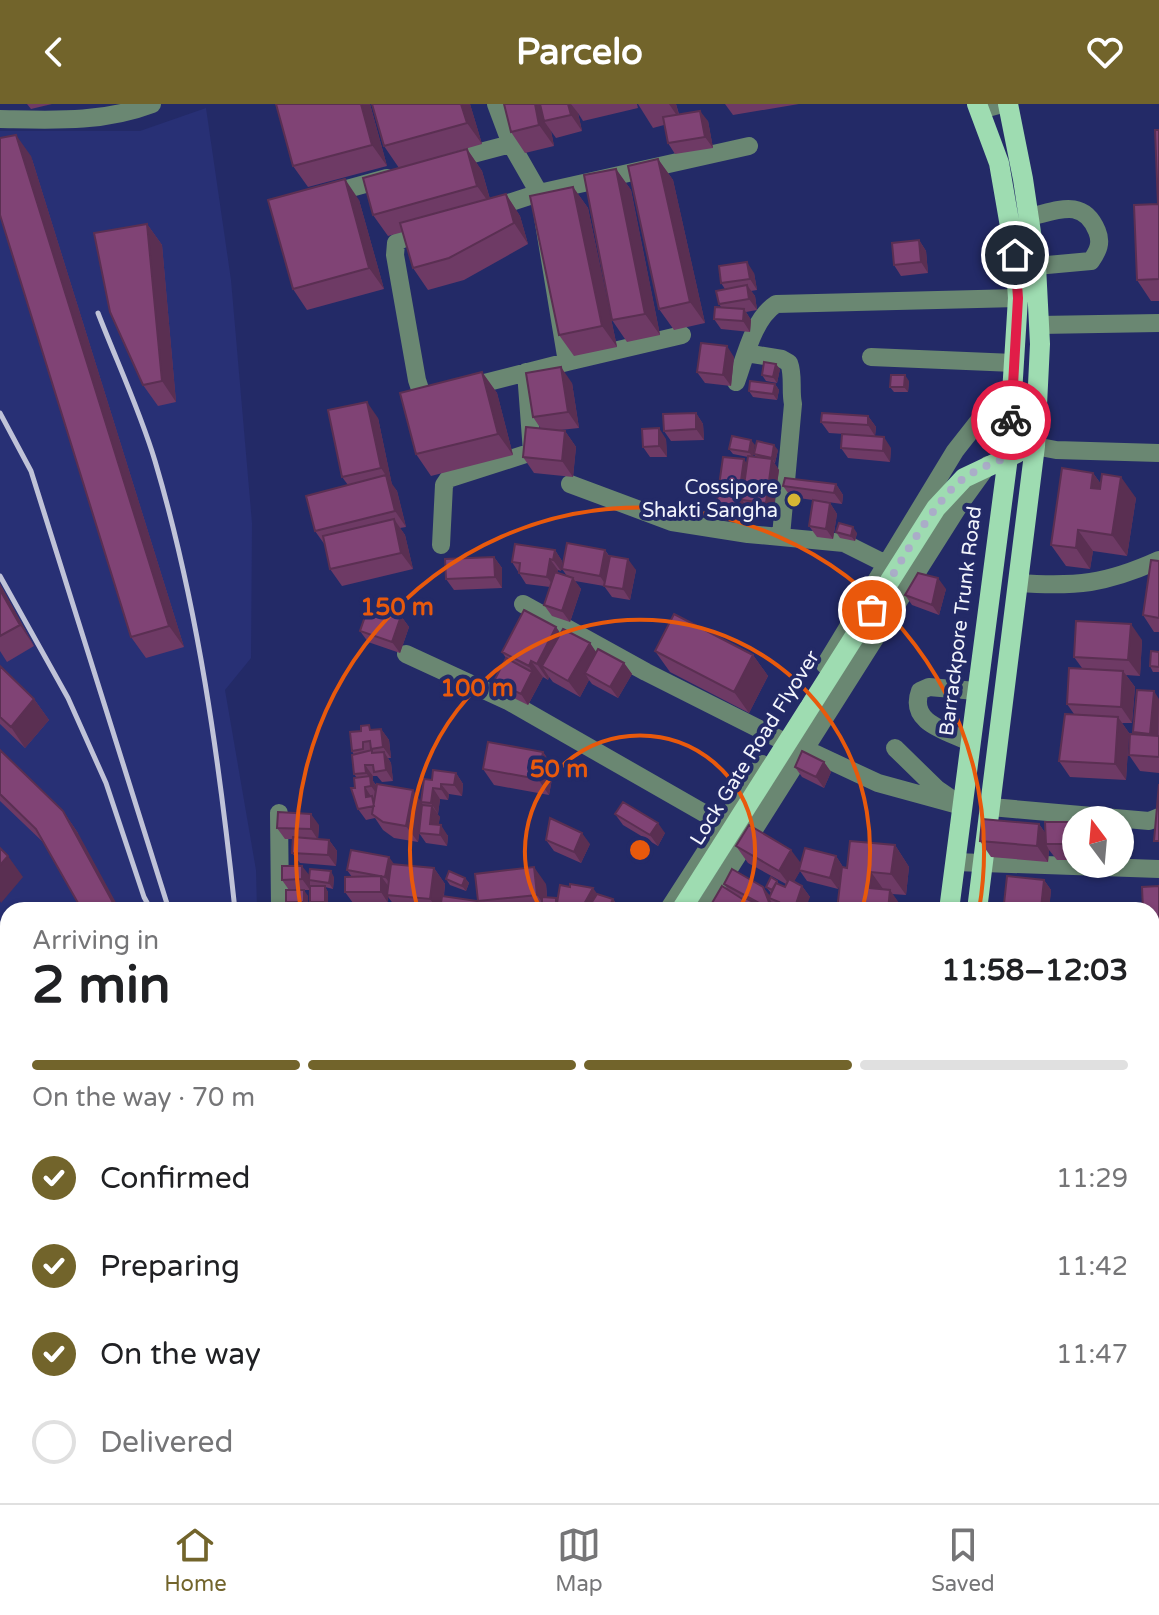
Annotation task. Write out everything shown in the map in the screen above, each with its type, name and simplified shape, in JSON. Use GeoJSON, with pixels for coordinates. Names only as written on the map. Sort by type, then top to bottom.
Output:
{"type":"FeatureCollection","features":[{"type":"Feature","properties":{"kind":"main road"},"geometry":{"type":"LineString","coordinates":[[978,902],[1035,446],[1037,397],[1039,325],[1036,266],[1005,104]]}},
{"type":"Feature","properties":{"kind":"main road","name":"Barrackpore Trunk Road"},"geometry":{"type":"LineString","coordinates":[[950,902],[1008,457],[1018,298],[1015,255],[999,163],[979,107]]}},
{"type":"Feature","properties":{"kind":"main road","name":"Lock Gate Road Flyover"},"geometry":{"type":"LineString","coordinates":[[686,902],[936,508],[964,478],[1035,446]]}},
{"type":"Feature","properties":{"kind":"street"},"geometry":{"type":"LineString","coordinates":[[0,119],[76,121],[134,111],[152,104]]}},
{"type":"Feature","properties":{"kind":"street"},"geometry":{"type":"LineString","coordinates":[[496,104],[511,144],[539,193],[567,362]]}},
{"type":"Feature","properties":{"kind":"street"},"geometry":{"type":"LineString","coordinates":[[979,107],[1005,104]]}},
{"type":"Feature","properties":{"kind":"street"},"geometry":{"type":"LineString","coordinates":[[438,164],[511,144]]}},
{"type":"Feature","properties":{"kind":"street"},"geometry":{"type":"LineString","coordinates":[[682,335],[433,396],[421,392],[417,380],[395,255],[396,243],[407,236],[539,193],[749,146]]}},
{"type":"Feature","properties":{"kind":"street"},"geometry":{"type":"LineString","coordinates":[[336,192],[409,172]]}},
{"type":"Feature","properties":{"kind":"street"},"geometry":{"type":"LineString","coordinates":[[1029,217],[1073,209],[1084,211],[1099,236],[1098,251],[1091,261],[1036,266]]}},
{"type":"Feature","properties":{"kind":"street"},"geometry":{"type":"LineString","coordinates":[[736,382],[766,311],[776,304],[1018,298]]}},
{"type":"Feature","properties":{"kind":"street"},"geometry":{"type":"LineString","coordinates":[[1039,325],[1159,323]]}},
{"type":"Feature","properties":{"kind":"street"},"geometry":{"type":"LineString","coordinates":[[746,353],[782,359],[789,363],[792,371],[789,388],[793,404],[781,536]]}},
{"type":"Feature","properties":{"kind":"street"},"geometry":{"type":"LineString","coordinates":[[871,357],[1014,363]]}},
{"type":"Feature","properties":{"kind":"street"},"geometry":{"type":"LineString","coordinates":[[441,545],[444,485],[448,479],[532,452],[526,372]]}},
{"type":"Feature","properties":{"kind":"street"},"geometry":{"type":"LineString","coordinates":[[673,902],[779,739],[963,441],[988,409],[1013,396],[1037,397]]}},
{"type":"Feature","properties":{"kind":"street"},"geometry":{"type":"LineString","coordinates":[[1035,446],[1056,450],[1159,453]]}},
{"type":"Feature","properties":{"kind":"street"},"geometry":{"type":"LineString","coordinates":[[708,902],[962,501],[988,465]]}},
{"type":"Feature","properties":{"kind":"street"},"geometry":{"type":"LineString","coordinates":[[570,484],[672,522],[748,534],[844,543],[886,564]]}},
{"type":"Feature","properties":{"kind":"street"},"geometry":{"type":"LineString","coordinates":[[1018,583],[1084,585],[1131,572],[1159,560]]}},
{"type":"Feature","properties":{"kind":"street"},"geometry":{"type":"LineString","coordinates":[[523,604],[646,672],[779,739]]}},
{"type":"Feature","properties":{"kind":"street"},"geometry":{"type":"LineString","coordinates":[[406,654],[508,701],[723,824]]}},
{"type":"Feature","properties":{"kind":"street"},"geometry":{"type":"LineString","coordinates":[[970,742],[926,721],[917,711],[917,700],[920,691],[929,687],[976,691]]}},
{"type":"Feature","properties":{"kind":"street"},"geometry":{"type":"LineString","coordinates":[[895,748],[937,789],[962,806]]}},
{"type":"Feature","properties":{"kind":"street"},"geometry":{"type":"LineString","coordinates":[[805,749],[878,783],[962,806]]}},
{"type":"Feature","properties":{"kind":"street"},"geometry":{"type":"LineString","coordinates":[[991,807],[1149,821],[1159,817]]}},
{"type":"Feature","properties":{"kind":"street"},"geometry":{"type":"LineString","coordinates":[[279,813],[280,902]]}},
{"type":"Feature","properties":{"kind":"street"},"geometry":{"type":"LineString","coordinates":[[955,862],[1159,869]]}},
{"type":"Feature","properties":{"kind":"shaded area"},"geometry":{"type":"Polygon","coordinates":[[[206,108],[231,280],[252,523],[251,658],[225,690],[256,870],[257,902],[0,902],[0,131],[140,131],[206,108]]]}},
{"type":"Feature","properties":{"kind":"building"},"geometry":{"type":"Polygon","coordinates":[[[276,104],[361,104],[372,145],[293,166],[276,104]]]}},
{"type":"Feature","properties":{"kind":"building"},"geometry":{"type":"Polygon","coordinates":[[[372,104],[461,104],[467,123],[384,146],[372,104]]]}},
{"type":"Feature","properties":{"kind":"building"},"geometry":{"type":"Polygon","coordinates":[[[504,104],[535,104],[539,125],[511,132],[504,104]]]}},
{"type":"Feature","properties":{"kind":"building"},"geometry":{"type":"Polygon","coordinates":[[[540,104],[568,104],[571,115],[544,121],[540,104]]]}},
{"type":"Feature","properties":{"kind":"building"},"geometry":{"type":"Polygon","coordinates":[[[700,111],[705,137],[668,143],[663,117],[700,111]]]}},
{"type":"Feature","properties":{"kind":"building"},"geometry":{"type":"Polygon","coordinates":[[[1155,130],[1159,130],[1159,279],[1137,280],[1134,205],[1158,204],[1155,130]]]}},
{"type":"Feature","properties":{"kind":"building"},"geometry":{"type":"Polygon","coordinates":[[[16,135],[169,626],[131,637],[0,215],[0,138],[16,135]]]}},
{"type":"Feature","properties":{"kind":"building"},"geometry":{"type":"Polygon","coordinates":[[[467,149],[477,186],[373,215],[363,178],[467,149]]]}},
{"type":"Feature","properties":{"kind":"building"},"geometry":{"type":"Polygon","coordinates":[[[658,159],[690,302],[659,309],[628,166],[658,159]]]}},
{"type":"Feature","properties":{"kind":"building"},"geometry":{"type":"Polygon","coordinates":[[[616,169],[645,314],[612,320],[584,175],[616,169]]]}},
{"type":"Feature","properties":{"kind":"building"},"geometry":{"type":"Polygon","coordinates":[[[345,179],[369,268],[293,289],[268,200],[345,179]]]}},
{"type":"Feature","properties":{"kind":"building"},"geometry":{"type":"Polygon","coordinates":[[[573,187],[602,326],[559,335],[530,196],[573,187]]]}},
{"type":"Feature","properties":{"kind":"building"},"geometry":{"type":"Polygon","coordinates":[[[506,194],[514,223],[449,258],[413,268],[400,223],[506,194]]]}},
{"type":"Feature","properties":{"kind":"building"},"geometry":{"type":"Polygon","coordinates":[[[147,224],[162,381],[143,385],[110,312],[94,233],[147,224]]]}},
{"type":"Feature","properties":{"kind":"building"},"geometry":{"type":"Polygon","coordinates":[[[919,240],[921,262],[894,265],[892,243],[919,240]]]}},
{"type":"Feature","properties":{"kind":"building"},"geometry":{"type":"Polygon","coordinates":[[[747,262],[750,279],[721,283],[719,266],[747,262]]]}},
{"type":"Feature","properties":{"kind":"building"},"geometry":{"type":"Polygon","coordinates":[[[747,285],[749,299],[719,304],[716,291],[747,285]]]}},
{"type":"Feature","properties":{"kind":"building"},"geometry":{"type":"Polygon","coordinates":[[[715,307],[744,309],[743,321],[714,319],[715,307]]]}},
{"type":"Feature","properties":{"kind":"building"},"geometry":{"type":"Polygon","coordinates":[[[701,343],[727,346],[723,375],[697,372],[701,343]]]}},
{"type":"Feature","properties":{"kind":"building"},"geometry":{"type":"Polygon","coordinates":[[[764,362],[776,364],[773,377],[762,375],[764,362]]]}},
{"type":"Feature","properties":{"kind":"building"},"geometry":{"type":"Polygon","coordinates":[[[561,367],[568,412],[533,417],[526,373],[561,367]]]}},
{"type":"Feature","properties":{"kind":"building"},"geometry":{"type":"Polygon","coordinates":[[[482,372],[498,434],[416,454],[400,393],[482,372]]]}},
{"type":"Feature","properties":{"kind":"building"},"geometry":{"type":"Polygon","coordinates":[[[891,375],[905,375],[904,387],[890,387],[891,375]]]}},
{"type":"Feature","properties":{"kind":"building"},"geometry":{"type":"Polygon","coordinates":[[[750,381],[775,384],[773,394],[749,391],[750,381]]]}},
{"type":"Feature","properties":{"kind":"building"},"geometry":{"type":"Polygon","coordinates":[[[367,402],[381,468],[342,477],[328,410],[367,402]]]}},
{"type":"Feature","properties":{"kind":"building"},"geometry":{"type":"Polygon","coordinates":[[[696,413],[696,429],[664,431],[663,414],[696,413]]]}},
{"type":"Feature","properties":{"kind":"building"},"geometry":{"type":"Polygon","coordinates":[[[822,413],[868,416],[868,425],[821,422],[822,413]]]}},
{"type":"Feature","properties":{"kind":"building"},"geometry":{"type":"Polygon","coordinates":[[[526,427],[565,431],[562,461],[523,457],[526,427]]]}},
{"type":"Feature","properties":{"kind":"building"},"geometry":{"type":"Polygon","coordinates":[[[659,428],[659,446],[643,447],[642,429],[659,428]]]}},
{"type":"Feature","properties":{"kind":"building"},"geometry":{"type":"Polygon","coordinates":[[[842,434],[884,437],[883,451],[841,448],[842,434]]]}},
{"type":"Feature","properties":{"kind":"building"},"geometry":{"type":"Polygon","coordinates":[[[732,436],[751,440],[749,452],[729,449],[732,436]]]}},
{"type":"Feature","properties":{"kind":"building"},"geometry":{"type":"Polygon","coordinates":[[[757,441],[774,445],[772,458],[754,454],[757,441]]]}},
{"type":"Feature","properties":{"kind":"building"},"geometry":{"type":"Polygon","coordinates":[[[748,456],[772,459],[766,503],[742,500],[748,456]]]}},
{"type":"Feature","properties":{"kind":"building"},"geometry":{"type":"Polygon","coordinates":[[[723,457],[744,459],[737,510],[716,507],[723,457]]]}},
{"type":"Feature","properties":{"kind":"building"},"geometry":{"type":"Polygon","coordinates":[[[1062,468],[1093,473],[1091,488],[1100,489],[1102,474],[1121,477],[1112,535],[1078,530],[1076,548],[1051,545],[1062,468]]]}},
{"type":"Feature","properties":{"kind":"building"},"geometry":{"type":"Polygon","coordinates":[[[386,475],[395,511],[315,531],[306,496],[386,475]]]}},
{"type":"Feature","properties":{"kind":"building"},"geometry":{"type":"Polygon","coordinates":[[[785,478],[836,484],[834,493],[783,486],[785,478]]]}},
{"type":"Feature","properties":{"kind":"building"},"geometry":{"type":"Polygon","coordinates":[[[813,500],[830,503],[826,529],[809,526],[813,500]]]}},
{"type":"Feature","properties":{"kind":"building"},"geometry":{"type":"Polygon","coordinates":[[[394,519],[401,553],[330,569],[323,536],[394,519]]]}},
{"type":"Feature","properties":{"kind":"building"},"geometry":{"type":"Polygon","coordinates":[[[839,523],[853,527],[851,536],[836,532],[839,523]]]}},
{"type":"Feature","properties":{"kind":"building"},"geometry":{"type":"Polygon","coordinates":[[[567,543],[605,550],[600,576],[562,569],[567,543]]]}},
{"type":"Feature","properties":{"kind":"building"},"geometry":{"type":"Polygon","coordinates":[[[515,544],[555,550],[547,577],[519,573],[520,563],[512,562],[515,544]]]}},
{"type":"Feature","properties":{"kind":"building"},"geometry":{"type":"Polygon","coordinates":[[[610,556],[628,559],[623,589],[604,586],[610,556]]]}},
{"type":"Feature","properties":{"kind":"building"},"geometry":{"type":"Polygon","coordinates":[[[494,557],[495,577],[446,579],[445,559],[494,557]]]}},
{"type":"Feature","properties":{"kind":"building"},"geometry":{"type":"Polygon","coordinates":[[[1151,560],[1159,561],[1159,618],[1143,615],[1151,560]]]}},
{"type":"Feature","properties":{"kind":"building"},"geometry":{"type":"Polygon","coordinates":[[[555,572],[573,578],[562,611],[544,605],[555,572]]]}},
{"type":"Feature","properties":{"kind":"building"},"geometry":{"type":"Polygon","coordinates":[[[918,573],[938,578],[932,605],[905,595],[918,573]]]}},
{"type":"Feature","properties":{"kind":"building"},"geometry":{"type":"Polygon","coordinates":[[[0,590],[20,625],[0,636],[0,590]]]}},
{"type":"Feature","properties":{"kind":"building"},"geometry":{"type":"Polygon","coordinates":[[[369,605],[401,616],[392,642],[360,631],[369,605]]]}},
{"type":"Feature","properties":{"kind":"building"},"geometry":{"type":"Polygon","coordinates":[[[524,610],[556,627],[537,664],[531,661],[529,666],[502,652],[524,610]]]}},
{"type":"Feature","properties":{"kind":"building"},"geometry":{"type":"Polygon","coordinates":[[[674,614],[753,655],[734,692],[655,651],[674,614]]]}},
{"type":"Feature","properties":{"kind":"building"},"geometry":{"type":"Polygon","coordinates":[[[1076,621],[1131,624],[1128,660],[1074,657],[1076,621]]]}},
{"type":"Feature","properties":{"kind":"building"},"geometry":{"type":"Polygon","coordinates":[[[563,629],[590,643],[568,681],[542,666],[563,629]]]}},
{"type":"Feature","properties":{"kind":"building"},"geometry":{"type":"Polygon","coordinates":[[[598,649],[624,663],[610,687],[585,673],[598,649]]]}},
{"type":"Feature","properties":{"kind":"building"},"geometry":{"type":"Polygon","coordinates":[[[1151,651],[1159,652],[1159,667],[1150,666],[1151,651]]]}},
{"type":"Feature","properties":{"kind":"building"},"geometry":{"type":"Polygon","coordinates":[[[506,658],[532,672],[521,694],[494,681],[506,658]]]}},
{"type":"Feature","properties":{"kind":"building"},"geometry":{"type":"Polygon","coordinates":[[[0,666],[34,699],[11,727],[0,717],[0,666]]]}},
{"type":"Feature","properties":{"kind":"building"},"geometry":{"type":"Polygon","coordinates":[[[1069,668],[1123,671],[1121,707],[1067,704],[1069,668]]]}},
{"type":"Feature","properties":{"kind":"building"},"geometry":{"type":"Polygon","coordinates":[[[1137,690],[1154,691],[1150,734],[1133,732],[1137,690]]]}},
{"type":"Feature","properties":{"kind":"building"},"geometry":{"type":"Polygon","coordinates":[[[1065,714],[1118,717],[1115,764],[1059,761],[1065,714]]]}},
{"type":"Feature","properties":{"kind":"building"},"geometry":{"type":"Polygon","coordinates":[[[369,725],[370,730],[381,729],[383,747],[371,749],[370,741],[363,742],[363,749],[352,751],[350,732],[361,731],[361,726],[369,725]]]}},
{"type":"Feature","properties":{"kind":"building"},"geometry":{"type":"Polygon","coordinates":[[[1130,734],[1159,736],[1159,757],[1129,755],[1130,734]]]}},
{"type":"Feature","properties":{"kind":"building"},"geometry":{"type":"Polygon","coordinates":[[[488,742],[543,752],[538,779],[483,769],[488,742]]]}},
{"type":"Feature","properties":{"kind":"building"},"geometry":{"type":"Polygon","coordinates":[[[0,750],[63,811],[113,902],[77,902],[36,829],[0,794],[0,750]]]}},
{"type":"Feature","properties":{"kind":"building"},"geometry":{"type":"Polygon","coordinates":[[[372,750],[372,753],[384,752],[386,770],[374,772],[373,765],[365,765],[366,773],[354,774],[352,755],[372,750]]]}},
{"type":"Feature","properties":{"kind":"building"},"geometry":{"type":"Polygon","coordinates":[[[802,751],[824,762],[816,777],[795,767],[802,751]]]}},
{"type":"Feature","properties":{"kind":"building"},"geometry":{"type":"Polygon","coordinates":[[[433,770],[456,773],[454,785],[441,784],[441,789],[433,788],[431,803],[421,802],[424,779],[432,780],[433,770]]]}},
{"type":"Feature","properties":{"kind":"building"},"geometry":{"type":"Polygon","coordinates":[[[370,776],[371,786],[365,787],[366,797],[372,796],[374,806],[358,809],[351,788],[355,788],[354,778],[370,776]]]}},
{"type":"Feature","properties":{"kind":"building"},"geometry":{"type":"Polygon","coordinates":[[[377,784],[413,790],[406,826],[383,822],[372,814],[377,784]]]}},
{"type":"Feature","properties":{"kind":"building"},"geometry":{"type":"Polygon","coordinates":[[[1159,784],[1159,841],[1154,841],[1159,784]]]}},
{"type":"Feature","properties":{"kind":"building"},"geometry":{"type":"Polygon","coordinates":[[[623,802],[658,823],[650,835],[615,814],[623,802]]]}},
{"type":"Feature","properties":{"kind":"building"},"geometry":{"type":"Polygon","coordinates":[[[422,805],[432,806],[430,824],[441,825],[440,835],[419,833],[422,805]]]}},
{"type":"Feature","properties":{"kind":"building"},"geometry":{"type":"Polygon","coordinates":[[[278,812],[311,814],[311,829],[277,828],[278,812]]]}},
{"type":"Feature","properties":{"kind":"building"},"geometry":{"type":"Polygon","coordinates":[[[550,818],[582,833],[574,852],[546,840],[550,818]]]}},
{"type":"Feature","properties":{"kind":"building"},"geometry":{"type":"Polygon","coordinates":[[[982,819],[1039,824],[1037,846],[980,841],[982,819]]]}},
{"type":"Feature","properties":{"kind":"building"},"geometry":{"type":"Polygon","coordinates":[[[1045,822],[1062,822],[1062,844],[1046,844],[1045,822]]]}},
{"type":"Feature","properties":{"kind":"building"},"geometry":{"type":"Polygon","coordinates":[[[749,825],[791,850],[779,871],[736,846],[749,825]]]}},
{"type":"Feature","properties":{"kind":"building"},"geometry":{"type":"Polygon","coordinates":[[[293,837],[329,840],[328,855],[292,853],[293,837]]]}},
{"type":"Feature","properties":{"kind":"building"},"geometry":{"type":"Polygon","coordinates":[[[850,841],[895,845],[891,874],[871,872],[870,888],[890,890],[889,902],[838,902],[842,867],[847,868],[850,841]]]}},
{"type":"Feature","properties":{"kind":"building"},"geometry":{"type":"Polygon","coordinates":[[[0,848],[8,856],[0,865],[0,848]]]}},
{"type":"Feature","properties":{"kind":"building"},"geometry":{"type":"Polygon","coordinates":[[[805,848],[836,856],[830,878],[799,870],[805,848]]]}},
{"type":"Feature","properties":{"kind":"building"},"geometry":{"type":"Polygon","coordinates":[[[351,850],[389,857],[385,877],[347,870],[351,850]]]}},
{"type":"Feature","properties":{"kind":"building"},"geometry":{"type":"Polygon","coordinates":[[[391,864],[434,868],[430,899],[387,895],[391,864]]]}},
{"type":"Feature","properties":{"kind":"building"},"geometry":{"type":"Polygon","coordinates":[[[282,866],[302,866],[302,879],[282,880],[282,866]]]}},
{"type":"Feature","properties":{"kind":"building"},"geometry":{"type":"Polygon","coordinates":[[[534,867],[537,895],[478,901],[475,874],[534,867]]]}},
{"type":"Feature","properties":{"kind":"building"},"geometry":{"type":"Polygon","coordinates":[[[310,869],[331,871],[329,883],[309,880],[310,869]]]}},
{"type":"Feature","properties":{"kind":"building"},"geometry":{"type":"Polygon","coordinates":[[[732,869],[763,887],[769,902],[757,902],[724,884],[732,869]]]}},
{"type":"Feature","properties":{"kind":"building"},"geometry":{"type":"Polygon","coordinates":[[[449,871],[465,878],[462,886],[446,879],[449,871]]]}},
{"type":"Feature","properties":{"kind":"building"},"geometry":{"type":"Polygon","coordinates":[[[381,876],[381,892],[345,892],[345,877],[381,876]]]}},
{"type":"Feature","properties":{"kind":"building"},"geometry":{"type":"Polygon","coordinates":[[[1007,876],[1044,880],[1042,902],[1004,902],[1007,876]]]}},
{"type":"Feature","properties":{"kind":"building"},"geometry":{"type":"Polygon","coordinates":[[[771,877],[777,881],[772,890],[766,887],[771,877]]]}},
{"type":"Feature","properties":{"kind":"building"},"geometry":{"type":"Polygon","coordinates":[[[789,879],[802,886],[797,902],[779,902],[769,898],[776,883],[785,887],[789,879]]]}},
{"type":"Feature","properties":{"kind":"building"},"geometry":{"type":"Polygon","coordinates":[[[570,884],[593,888],[585,902],[557,902],[560,885],[570,887],[570,884]]]}},
{"type":"Feature","properties":{"kind":"building"},"geometry":{"type":"Polygon","coordinates":[[[310,886],[325,886],[325,902],[310,902],[310,886]]]}},
{"type":"Feature","properties":{"kind":"building"},"geometry":{"type":"Polygon","coordinates":[[[722,886],[744,900],[743,902],[713,902],[722,886]]]}},
{"type":"Feature","properties":{"kind":"building"},"geometry":{"type":"Polygon","coordinates":[[[1159,886],[1159,902],[1143,902],[1142,887],[1159,886]]]}},
{"type":"Feature","properties":{"kind":"building"},"geometry":{"type":"Polygon","coordinates":[[[286,890],[304,890],[304,902],[286,902],[286,890]]]}},
{"type":"Feature","properties":{"kind":"building"},"geometry":{"type":"Polygon","coordinates":[[[597,894],[613,899],[612,902],[592,902],[597,894]]]}},
{"type":"Feature","properties":{"kind":"building"},"geometry":{"type":"Polygon","coordinates":[[[442,896],[484,902],[441,902],[442,896]]]}},
{"type":"Feature","properties":{"kind":"building"},"geometry":{"type":"Polygon","coordinates":[[[542,897],[556,898],[556,902],[542,902],[542,897]]]}},
{"type":"Feature","properties":{"kind":"railway"},"geometry":{"type":"LineString","coordinates":[[98,313],[149,442],[183,571],[214,740],[234,902]]}},
{"type":"Feature","properties":{"kind":"railway"},"geometry":{"type":"LineString","coordinates":[[0,413],[31,471],[166,902]]}},
{"type":"Feature","properties":{"kind":"railway"},"geometry":{"type":"LineString","coordinates":[[0,576],[68,698],[106,783],[147,902]]}},
{"type":"Feature","properties":{"kind":"way so far"},"geometry":{"type":"LineString","coordinates":[[872,610],[936,508],[952,488],[974,472],[1008,457],[1011,420]]}},
{"type":"Feature","properties":{"kind":"place","name":"Cossipore Shakti Sangha"},"geometry":{"type":"Point","coordinates":[794,500]}},
{"type":"Feature","properties":{"kind":"route"},"geometry":{"type":"LineString","coordinates":[[1011,420],[1018,298],[1015,255]]}}]}
